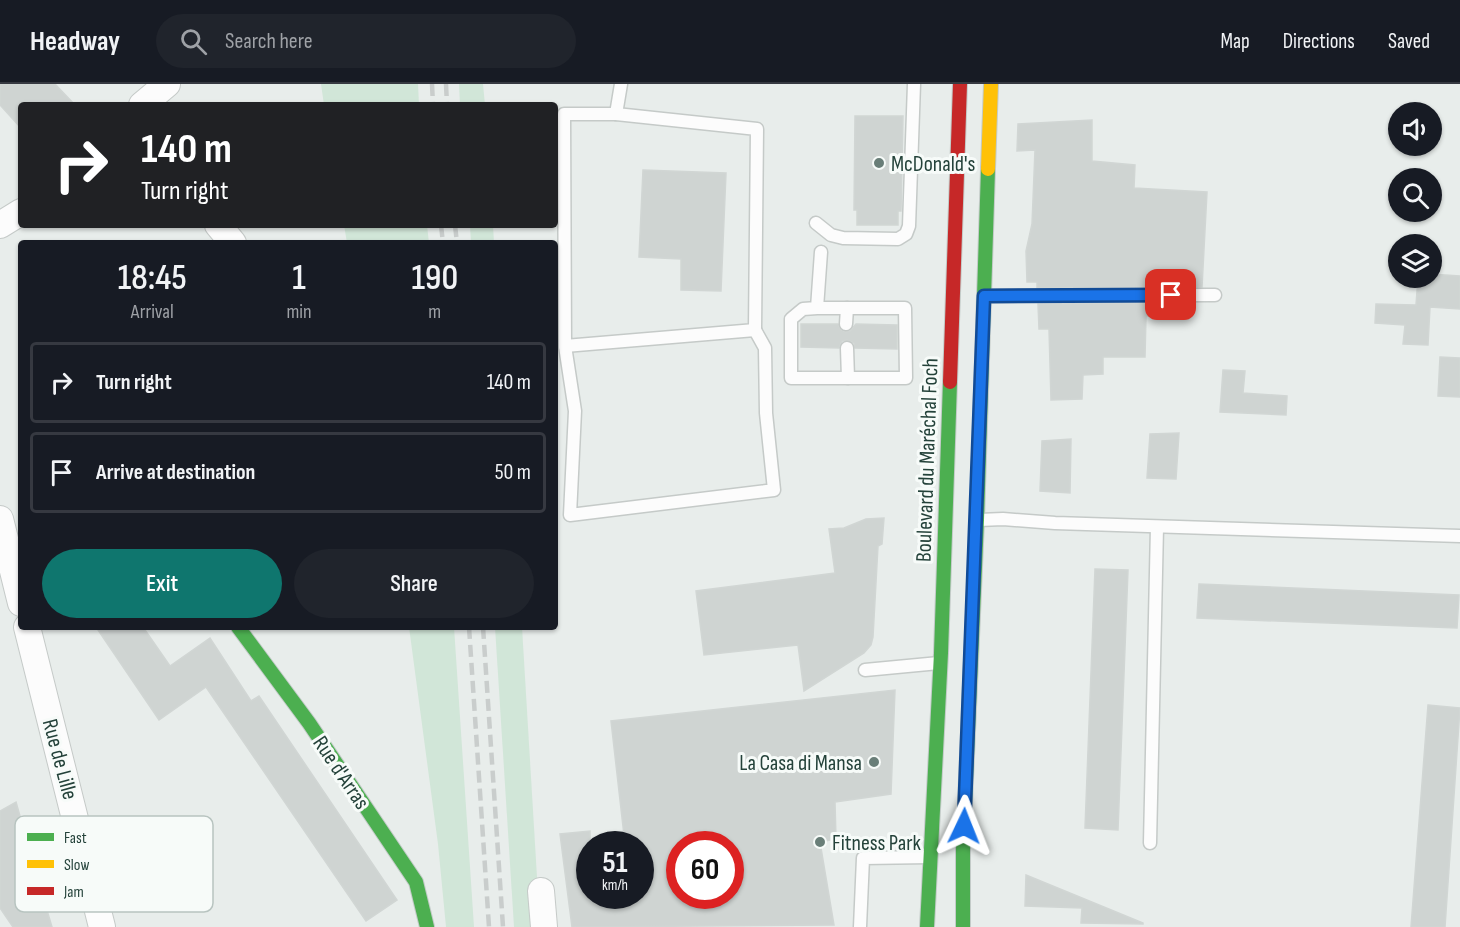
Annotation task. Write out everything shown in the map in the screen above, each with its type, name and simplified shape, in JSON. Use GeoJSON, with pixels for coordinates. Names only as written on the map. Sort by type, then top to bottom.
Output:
{"type":"FeatureCollection","features":[{"type":"Feature","properties":{"kind":"main road","name":"Boulevard du Maréchal Foch"},"geometry":{"type":"LineString","coordinates":[[927,927],[940,663],[960,84]]}},
{"type":"Feature","properties":{"kind":"main road"},"geometry":{"type":"LineString","coordinates":[[963,927],[963,850],[977,520],[991,84]]}},
{"type":"Feature","properties":{"kind":"main road","name":"Rue d'Arras"},"geometry":{"type":"LineString","coordinates":[[240,630],[309,723],[416,882],[427,927]]}},
{"type":"Feature","properties":{"kind":"street"},"geometry":{"type":"LineString","coordinates":[[146,102],[167,84]]}},
{"type":"Feature","properties":{"kind":"street"},"geometry":{"type":"LineString","coordinates":[[0,225],[18,214]]}},
{"type":"Feature","properties":{"kind":"street"},"geometry":{"type":"LineString","coordinates":[[220,228],[230,240]]}},
{"type":"Feature","properties":{"kind":"street"},"geometry":{"type":"LineString","coordinates":[[0,519],[15,592]]}},
{"type":"Feature","properties":{"kind":"street","name":"Rue de Lille"},"geometry":{"type":"LineString","coordinates":[[28,630],[74,816]]}},
{"type":"Feature","properties":{"kind":"street"},"geometry":{"type":"LineString","coordinates":[[541,891],[544,927]]}},
{"type":"Feature","properties":{"kind":"street","name":"Rue de Lille"},"geometry":{"type":"LineString","coordinates":[[98,912],[102,927]]}},
{"type":"Feature","properties":{"kind":"lane"},"geometry":{"type":"LineString","coordinates":[[616,114],[621,84]]}},
{"type":"Feature","properties":{"kind":"lane"},"geometry":{"type":"LineString","coordinates":[[816,223],[831,235],[843,238],[898,239],[906,234],[909,226],[914,84]]}},
{"type":"Feature","properties":{"kind":"lane"},"geometry":{"type":"LineString","coordinates":[[564,114],[616,114],[757,129],[755,330],[765,348],[766,413],[774,490],[570,514],[574,411],[565,346],[564,114]]}},
{"type":"Feature","properties":{"kind":"lane"},"geometry":{"type":"LineString","coordinates":[[817,308],[821,252]]}},
{"type":"Feature","properties":{"kind":"lane"},"geometry":{"type":"LineString","coordinates":[[984,296],[1215,295]]}},
{"type":"Feature","properties":{"kind":"lane"},"geometry":{"type":"LineString","coordinates":[[846,324],[847,308]]}},
{"type":"Feature","properties":{"kind":"lane"},"geometry":{"type":"LineString","coordinates":[[847,308],[905,308],[906,378],[791,378],[791,319],[803,309],[847,308]]}},
{"type":"Feature","properties":{"kind":"lane"},"geometry":{"type":"LineString","coordinates":[[565,346],[755,330]]}},
{"type":"Feature","properties":{"kind":"lane"},"geometry":{"type":"LineString","coordinates":[[847,348],[848,378]]}},
{"type":"Feature","properties":{"kind":"lane"},"geometry":{"type":"LineString","coordinates":[[977,520],[1003,519],[1157,527],[1460,536]]}},
{"type":"Feature","properties":{"kind":"lane"},"geometry":{"type":"LineString","coordinates":[[1150,843],[1157,527]]}},
{"type":"Feature","properties":{"kind":"lane"},"geometry":{"type":"LineString","coordinates":[[865,670],[940,663]]}},
{"type":"Feature","properties":{"kind":"lane"},"geometry":{"type":"LineString","coordinates":[[860,927],[864,858],[931,857]]}},
{"type":"Feature","properties":{"kind":"green space"},"geometry":{"type":"Polygon","coordinates":[[[321,84],[418,84],[419,102],[324,102],[321,84]]]}},
{"type":"Feature","properties":{"kind":"green space"},"geometry":{"type":"Polygon","coordinates":[[[459,84],[483,84],[485,102],[460,102],[459,84]]]}},
{"type":"Feature","properties":{"kind":"green space"},"geometry":{"type":"Polygon","coordinates":[[[344,228],[427,228],[429,240],[346,240],[344,228]]]}},
{"type":"Feature","properties":{"kind":"green space"},"geometry":{"type":"Polygon","coordinates":[[[470,228],[493,228],[494,240],[471,240],[470,228]]]}},
{"type":"Feature","properties":{"kind":"green space"},"geometry":{"type":"Polygon","coordinates":[[[409,630],[454,630],[474,927],[446,927],[438,844],[409,630]]]}},
{"type":"Feature","properties":{"kind":"green space"},"geometry":{"type":"Polygon","coordinates":[[[495,630],[522,630],[540,927],[514,927],[495,630]]]}},
{"type":"Feature","properties":{"kind":"building"},"geometry":{"type":"Polygon","coordinates":[[[0,84],[55,84],[72,102],[18,102],[18,125],[0,105],[0,84]]]}},
{"type":"Feature","properties":{"kind":"building","name":"McDonald's"},"geometry":{"type":"Polygon","coordinates":[[[855,116],[903,116],[901,211],[898,211],[898,225],[857,225],[857,210],[854,210],[855,116]]]}},
{"type":"Feature","properties":{"kind":"building"},"geometry":{"type":"Polygon","coordinates":[[[1092,120],[1092,161],[1135,165],[1134,188],[1207,192],[1202,287],[1037,288],[1037,282],[1027,282],[1026,251],[1032,224],[1035,150],[1017,151],[1018,124],[1092,120]]]}},
{"type":"Feature","properties":{"kind":"building"},"geometry":{"type":"Polygon","coordinates":[[[643,170],[726,173],[721,291],[681,290],[681,259],[639,257],[643,170]]]}},
{"type":"Feature","properties":{"kind":"building"},"geometry":{"type":"Polygon","coordinates":[[[1442,275],[1460,276],[1460,309],[1430,307],[1428,345],[1403,344],[1405,325],[1375,323],[1376,304],[1416,305],[1417,288],[1442,288],[1442,275]]]}},
{"type":"Feature","properties":{"kind":"building"},"geometry":{"type":"Polygon","coordinates":[[[1163,303],[1163,315],[1146,316],[1145,357],[1103,357],[1103,374],[1083,375],[1082,399],[1051,400],[1049,329],[1039,329],[1038,304],[1163,303]]]}},
{"type":"Feature","properties":{"kind":"building"},"geometry":{"type":"Polygon","coordinates":[[[801,324],[838,324],[841,330],[846,332],[856,324],[897,325],[897,349],[855,348],[854,343],[847,340],[842,341],[839,348],[801,347],[801,324]]]}},
{"type":"Feature","properties":{"kind":"building"},"geometry":{"type":"Polygon","coordinates":[[[1440,357],[1460,358],[1460,397],[1438,396],[1440,357]]]}},
{"type":"Feature","properties":{"kind":"building"},"geometry":{"type":"Polygon","coordinates":[[[1223,370],[1245,371],[1243,393],[1287,396],[1286,415],[1220,412],[1223,370]]]}},
{"type":"Feature","properties":{"kind":"building"},"geometry":{"type":"Polygon","coordinates":[[[1179,433],[1176,479],[1147,478],[1150,434],[1179,433]]]}},
{"type":"Feature","properties":{"kind":"building"},"geometry":{"type":"Polygon","coordinates":[[[1071,439],[1070,493],[1040,491],[1042,441],[1071,439]]]}},
{"type":"Feature","properties":{"kind":"building"},"geometry":{"type":"Polygon","coordinates":[[[884,518],[882,544],[878,546],[873,637],[871,645],[864,653],[804,691],[798,645],[704,655],[696,591],[835,573],[829,529],[844,528],[866,519],[884,518]]]}},
{"type":"Feature","properties":{"kind":"building"},"geometry":{"type":"Polygon","coordinates":[[[1095,569],[1128,570],[1118,830],[1085,828],[1095,569]]]}},
{"type":"Feature","properties":{"kind":"building"},"geometry":{"type":"Polygon","coordinates":[[[1199,584],[1459,595],[1457,628],[1197,618],[1199,584]]]}},
{"type":"Feature","properties":{"kind":"building"},"geometry":{"type":"Polygon","coordinates":[[[98,630],[145,630],[170,666],[210,638],[251,701],[259,696],[397,900],[366,921],[206,687],[159,720],[98,630]]]}},
{"type":"Feature","properties":{"kind":"building"},"geometry":{"type":"Polygon","coordinates":[[[895,690],[891,794],[835,802],[836,839],[820,842],[834,925],[572,927],[560,834],[576,832],[576,909],[654,909],[654,831],[624,831],[611,721],[895,690]]]}},
{"type":"Feature","properties":{"kind":"building"},"geometry":{"type":"Polygon","coordinates":[[[1428,705],[1460,708],[1445,927],[1411,927],[1428,705]]]}},
{"type":"Feature","properties":{"kind":"building"},"geometry":{"type":"Polygon","coordinates":[[[16,802],[20,816],[15,816],[15,912],[48,912],[52,927],[13,927],[0,908],[0,811],[16,802]]]}},
{"type":"Feature","properties":{"kind":"building"},"geometry":{"type":"Polygon","coordinates":[[[1026,875],[1143,924],[1081,923],[1082,908],[1025,906],[1026,875]]]}},
{"type":"Feature","properties":{"kind":"railway"},"geometry":{"type":"LineString","coordinates":[[432,84],[433,102]]}},
{"type":"Feature","properties":{"kind":"railway"},"geometry":{"type":"LineString","coordinates":[[446,84],[447,102]]}},
{"type":"Feature","properties":{"kind":"railway"},"geometry":{"type":"LineString","coordinates":[[441,228],[443,240]]}},
{"type":"Feature","properties":{"kind":"railway"},"geometry":{"type":"LineString","coordinates":[[455,228],[457,240]]}},
{"type":"Feature","properties":{"kind":"railway"},"geometry":{"type":"LineString","coordinates":[[469,630],[489,927]]}},
{"type":"Feature","properties":{"kind":"railway"},"geometry":{"type":"LineString","coordinates":[[483,630],[503,927]]}},
{"type":"Feature","properties":{"kind":"traffic: fast"},"geometry":{"type":"LineString","coordinates":[[963,927],[963,850],[977,520],[988,169]]}},
{"type":"Feature","properties":{"kind":"traffic: fast"},"geometry":{"type":"LineString","coordinates":[[927,927],[941,653],[950,382]]}},
{"type":"Feature","properties":{"kind":"traffic: fast"},"geometry":{"type":"LineString","coordinates":[[240,630],[309,723],[416,882],[427,927]]}},
{"type":"Feature","properties":{"kind":"traffic: slow"},"geometry":{"type":"LineString","coordinates":[[988,169],[991,84]]}},
{"type":"Feature","properties":{"kind":"traffic: jam"},"geometry":{"type":"LineString","coordinates":[[950,382],[960,84]]}},
{"type":"Feature","properties":{"kind":"place","name":"McDonald's"},"geometry":{"type":"Point","coordinates":[879,163]}},
{"type":"Feature","properties":{"kind":"place","name":"La Casa di Mansa"},"geometry":{"type":"Point","coordinates":[874,762]}},
{"type":"Feature","properties":{"kind":"place","name":"Fitness Park"},"geometry":{"type":"Point","coordinates":[820,842]}},
{"type":"Feature","properties":{"kind":"route"},"geometry":{"type":"LineString","coordinates":[[964,826],[984,296],[1171,295]]}}]}
